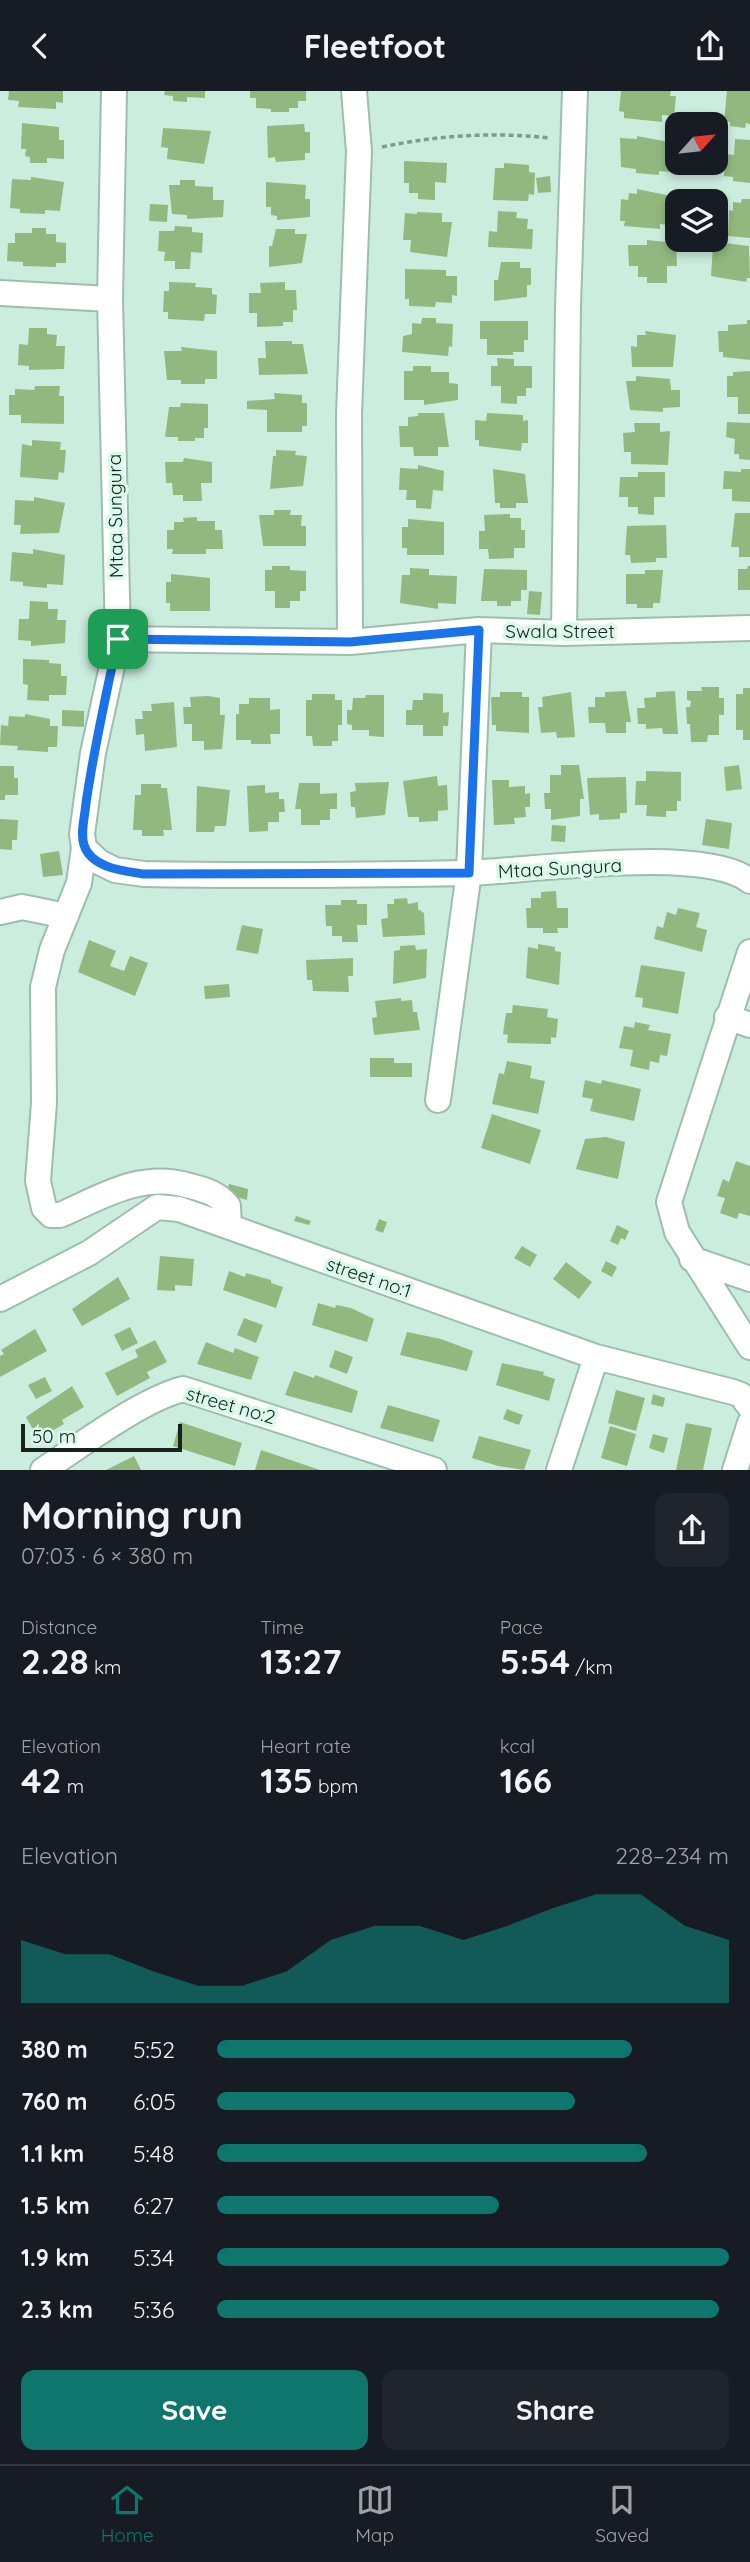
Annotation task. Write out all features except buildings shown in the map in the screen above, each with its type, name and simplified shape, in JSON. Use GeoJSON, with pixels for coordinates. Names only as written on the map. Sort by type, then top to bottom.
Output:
{"type":"FeatureCollection","features":[{"type":"Feature","properties":{"kind":"street","name":"Mtaa Sungura"},"geometry":{"type":"LineString","coordinates":[[114,91],[110,299],[118,639],[93,753],[82,834],[84,848],[99,862],[115,870],[144,874],[469,873],[648,863],[709,866],[739,873],[750,881]]}},
{"type":"Feature","properties":{"kind":"street"},"geometry":{"type":"LineString","coordinates":[[350,642],[349,414],[359,151],[354,91]]}},
{"type":"Feature","properties":{"kind":"street"},"geometry":{"type":"LineString","coordinates":[[564,633],[568,307],[575,91]]}},
{"type":"Feature","properties":{"kind":"street"},"geometry":{"type":"LineString","coordinates":[[0,293],[110,299]]}},
{"type":"Feature","properties":{"kind":"street","name":"Swala Street"},"geometry":{"type":"LineString","coordinates":[[118,639],[350,642],[479,630],[564,633],[750,628]]}},
{"type":"Feature","properties":{"kind":"street"},"geometry":{"type":"LineString","coordinates":[[438,1100],[469,873],[479,630]]}},
{"type":"Feature","properties":{"kind":"street"},"geometry":{"type":"LineString","coordinates":[[84,848],[79,883],[52,950],[43,987],[44,1103],[38,1181],[44,1208],[51,1215],[60,1215],[150,1179],[174,1181],[218,1194],[228,1206],[229,1226]]}},
{"type":"Feature","properties":{"kind":"street"},"geometry":{"type":"LineString","coordinates":[[0,912],[22,907],[66,916]]}},
{"type":"Feature","properties":{"kind":"street"},"geometry":{"type":"LineString","coordinates":[[750,952],[739,1021],[669,1202],[677,1232],[692,1259],[750,1347]]}},
{"type":"Feature","properties":{"kind":"street","name":"street no:1"},"geometry":{"type":"LineString","coordinates":[[0,1299],[89,1253],[157,1207],[179,1209],[596,1357],[733,1392],[741,1395],[750,1407]]}},
{"type":"Feature","properties":{"kind":"street"},"geometry":{"type":"LineString","coordinates":[[692,1259],[750,1279]]}},
{"type":"Feature","properties":{"kind":"street"},"geometry":{"type":"LineString","coordinates":[[559,1470],[596,1357]]}},
{"type":"Feature","properties":{"kind":"street","name":"street no:2"},"geometry":{"type":"LineString","coordinates":[[43,1470],[165,1395],[183,1389],[434,1470]]}},
{"type":"Feature","properties":{"kind":"street"},"geometry":{"type":"LineString","coordinates":[[735,1470],[750,1423]]}},
{"type":"Feature","properties":{"kind":"path"},"geometry":{"type":"LineString","coordinates":[[359,151],[426,137],[497,133],[574,141]]}},
{"type":"Feature","properties":{"kind":"route"},"geometry":{"type":"LineString","coordinates":[[479,630],[469,873],[144,874],[115,870],[99,862],[84,848],[82,834],[93,753],[118,639],[350,642],[479,630]]}}]}
